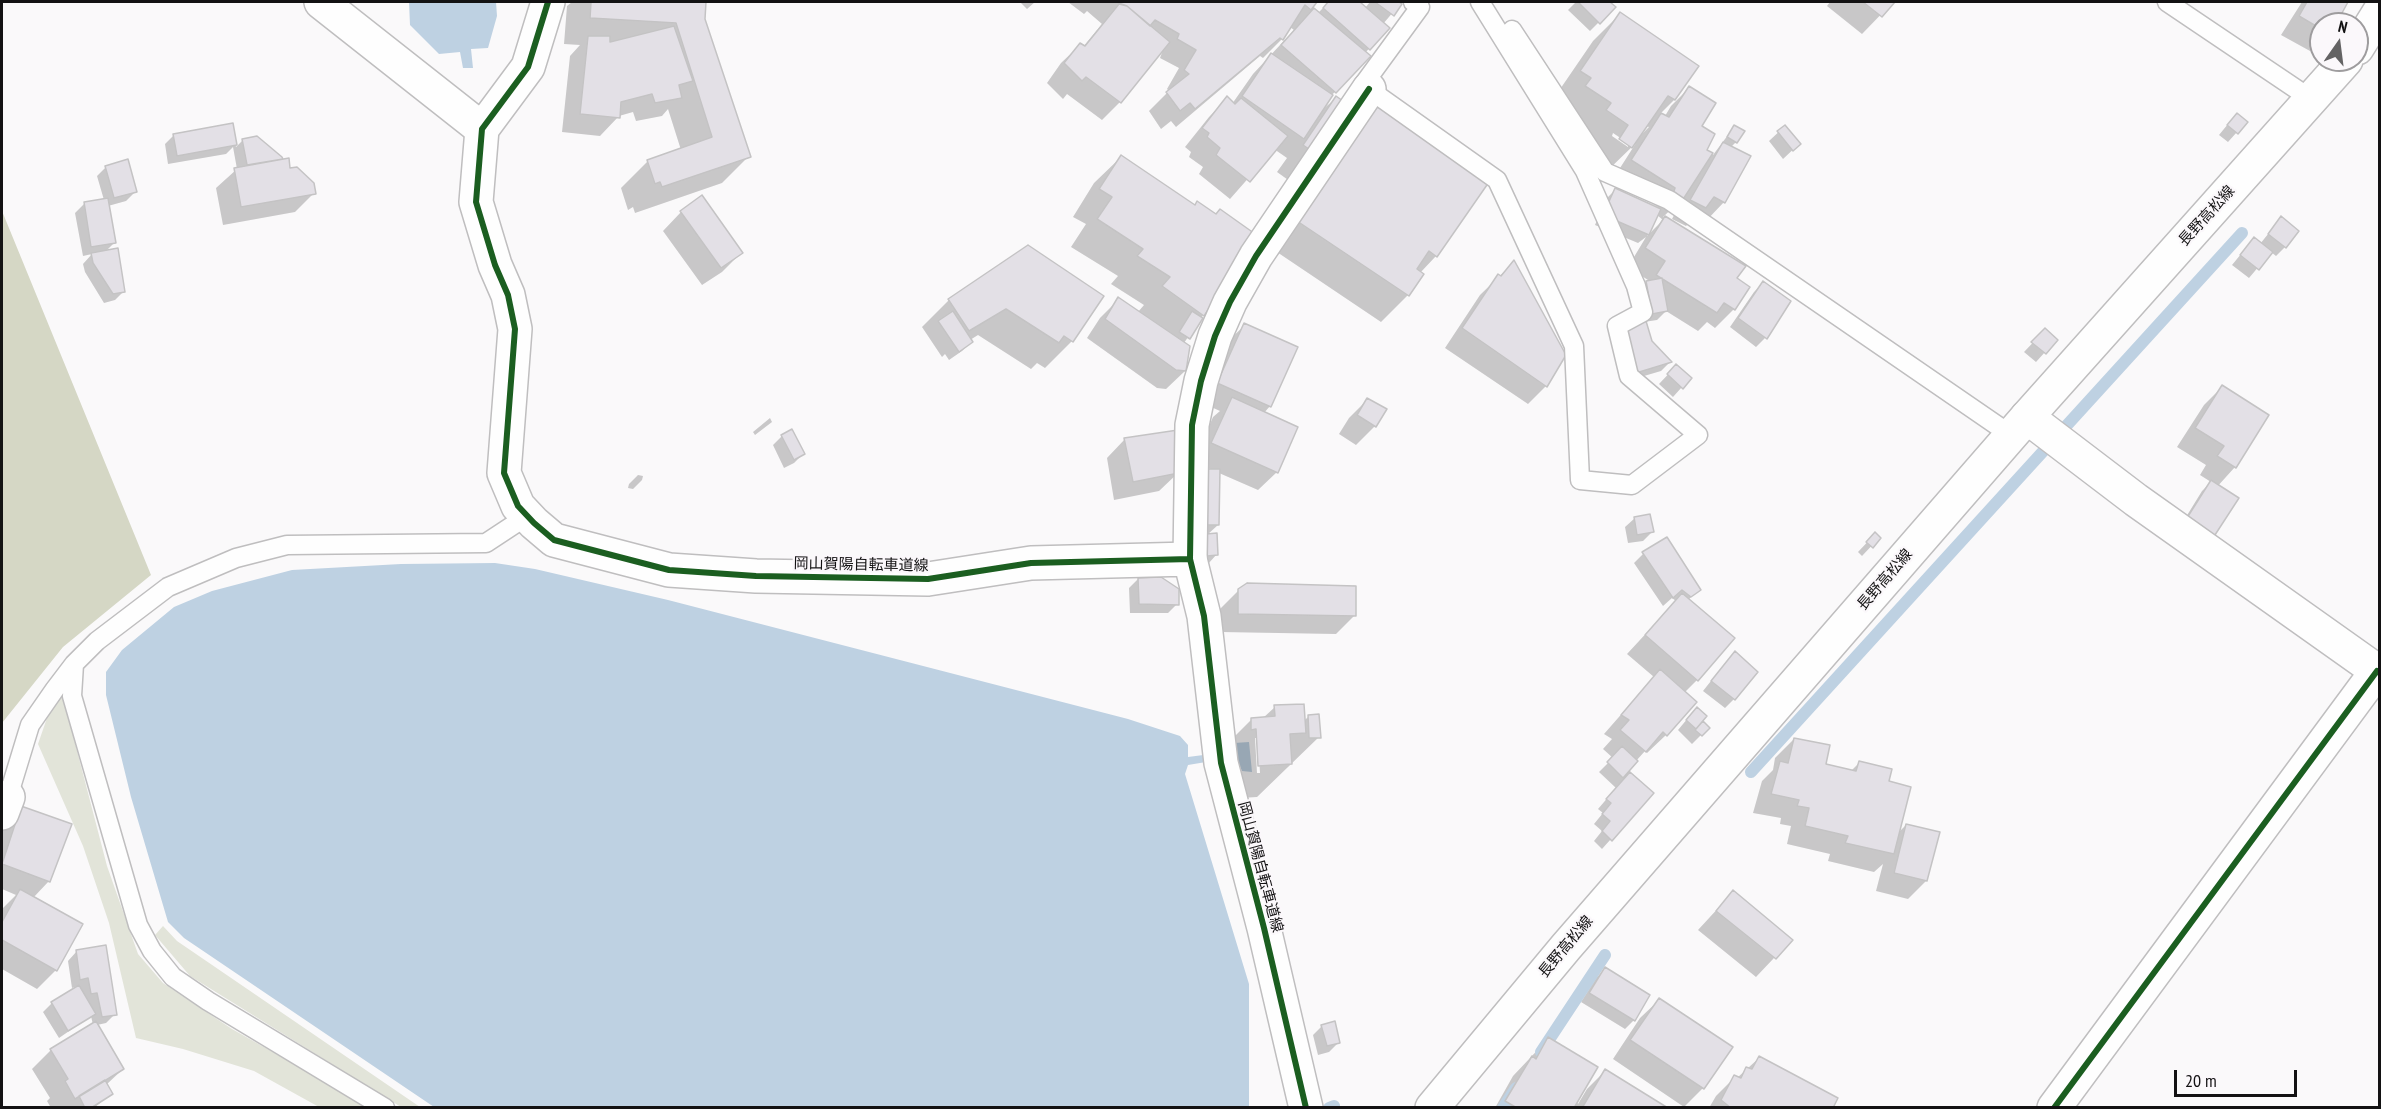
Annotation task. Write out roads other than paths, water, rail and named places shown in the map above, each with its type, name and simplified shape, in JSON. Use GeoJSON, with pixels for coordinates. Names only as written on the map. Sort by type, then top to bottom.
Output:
{"type":"FeatureCollection","features":[{"type":"Feature","properties":{"kind":"main road"},"geometry":{"type":"LineString","coordinates":[[321,2],[482,129],[528,68],[548,2]]}},
{"type":"Feature","properties":{"kind":"main road"},"geometry":{"type":"LineString","coordinates":[[2369,28],[2379,12]]}},
{"type":"Feature","properties":{"kind":"main road","name":"長野高松線"},"geometry":{"type":"LineString","coordinates":[[1432,1107],[1566,946],[2038,433],[2336,72]]}},
{"type":"Feature","properties":{"kind":"main road"},"geometry":{"type":"LineString","coordinates":[[1190,559],[1192,425],[1201,381],[1215,336],[1230,302],[1256,256],[1369,89]]}},
{"type":"Feature","properties":{"kind":"main road","name":"岡山賀陽自転車道線"},"geometry":{"type":"LineString","coordinates":[[482,129],[476,202],[495,266],[508,295],[515,329],[504,473],[518,506],[554,540],[669,570],[756,576],[928,579],[1031,564],[1190,559],[1204,616],[1220,757],[1306,1104]]}},
{"type":"Feature","properties":{"kind":"main road"},"geometry":{"type":"LineString","coordinates":[[2038,433],[2378,672],[2054,1107]]}},
{"type":"Feature","properties":{"kind":"lane"},"geometry":{"type":"LineString","coordinates":[[1413,2],[1420,7],[1363,85],[1497,180],[1574,346],[1581,480],[1632,485],[1698,435],[1629,376],[1617,326],[1643,312],[1636,286],[1613,239],[1585,171],[1511,41],[1492,2]]}},
{"type":"Feature","properties":{"kind":"lane"},"geometry":{"type":"LineString","coordinates":[[1480,2],[1511,41],[1605,172],[1669,200],[2038,433]]}},
{"type":"Feature","properties":{"kind":"lane"},"geometry":{"type":"LineString","coordinates":[[2167,2],[2312,99]]}},
{"type":"Feature","properties":{"kind":"lane"},"geometry":{"type":"LineString","coordinates":[[5,805],[30,725],[74,664],[97,641],[168,587],[236,558],[287,545],[486,543],[527,516]]}},
{"type":"Feature","properties":{"kind":"lane"},"geometry":{"type":"LineString","coordinates":[[74,664],[72,696],[138,926],[152,951],[173,977],[208,1001],[385,1107]]}},
{"type":"Feature","properties":{"kind":"water"},"geometry":{"type":"Polygon","coordinates":[[[409,2],[496,2],[497,16],[488,48],[471,49],[473,68],[463,68],[460,52],[439,54],[410,25],[409,2]]]}},
{"type":"Feature","properties":{"kind":"water"},"geometry":{"type":"Polygon","coordinates":[[[495,563],[535,569],[668,600],[1128,719],[1180,736],[1188,745],[1188,757],[1234,751],[1234,743],[1249,742],[1252,772],[1242,771],[1236,757],[1188,765],[1185,774],[1249,984],[1249,1107],[434,1107],[184,938],[168,922],[131,797],[106,695],[106,672],[122,650],[174,607],[212,591],[292,570],[401,564],[495,563]]]}},
{"type":"Feature","properties":{"kind":"waterway"},"geometry":{"type":"LineString","coordinates":[[1751,772],[2242,233]]}},
{"type":"Feature","properties":{"kind":"waterway"},"geometry":{"type":"LineString","coordinates":[[1541,1052],[1605,955]]}},
{"type":"Feature","properties":{"kind":"waterway"},"geometry":{"type":"LineString","coordinates":[[1503,1108],[1516,1088]]}},
{"type":"Feature","properties":{"kind":"waterway"},"geometry":{"type":"LineString","coordinates":[[1329,1108],[1334,1106]]}}]}
